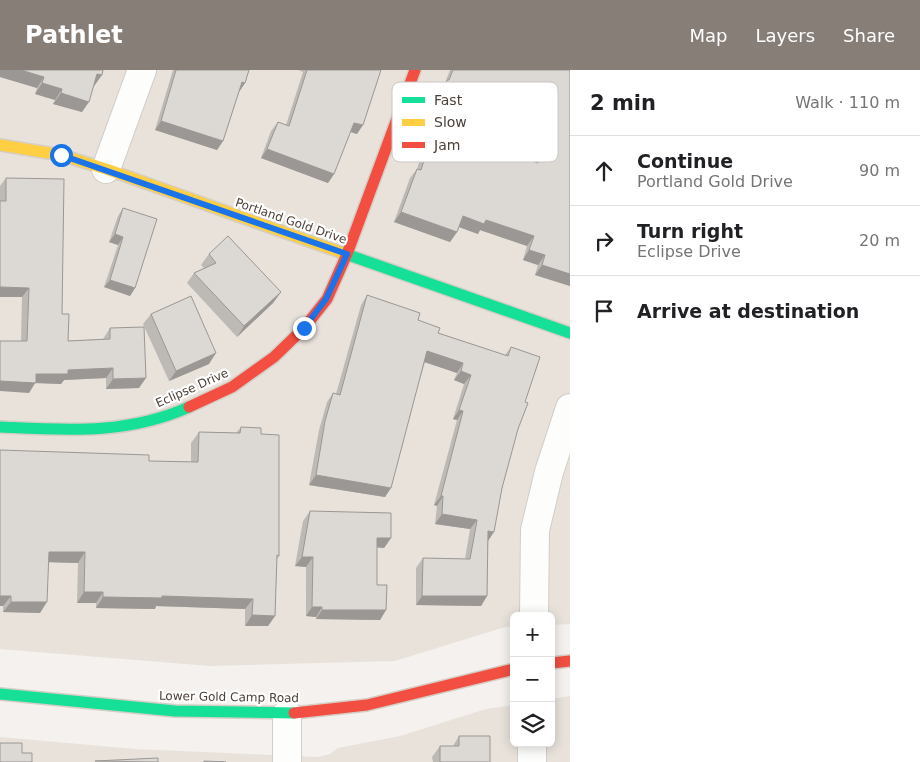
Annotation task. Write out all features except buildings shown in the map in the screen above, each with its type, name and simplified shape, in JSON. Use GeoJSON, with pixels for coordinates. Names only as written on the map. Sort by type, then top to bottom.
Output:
{"type":"FeatureCollection","features":[{"type":"Feature","properties":{"kind":"street"},"geometry":{"type":"LineString","coordinates":[[106,169],[142,70]]}},
{"type":"Feature","properties":{"kind":"street","name":"Eclipse Drive"},"geometry":{"type":"LineString","coordinates":[[411,82],[415,70]]}},
{"type":"Feature","properties":{"kind":"street","name":"Eclipse Drive"},"geometry":{"type":"LineString","coordinates":[[0,427],[77,431],[126,426],[166,417],[232,387],[274,357],[304,328],[326,299],[347,254],[392,132]]}},
{"type":"Feature","properties":{"kind":"street","name":"Portland Gold Drive"},"geometry":{"type":"LineString","coordinates":[[0,144],[61,155],[106,169],[570,333]]}},
{"type":"Feature","properties":{"kind":"street"},"geometry":{"type":"LineString","coordinates":[[534,612],[535,530],[548,472],[570,408]]}},
{"type":"Feature","properties":{"kind":"street"},"geometry":{"type":"LineString","coordinates":[[555,663],[570,661]]}},
{"type":"Feature","properties":{"kind":"street","name":"Lower Gold Camp Road"},"geometry":{"type":"LineString","coordinates":[[0,694],[175,711],[287,714],[367,705],[510,670]]}},
{"type":"Feature","properties":{"kind":"street"},"geometry":{"type":"LineString","coordinates":[[287,714],[287,762]]}},
{"type":"Feature","properties":{"kind":"street"},"geometry":{"type":"LineString","coordinates":[[532,747],[532,762]]}},
{"type":"Feature","properties":{"kind":"shaded area"},"geometry":{"type":"Polygon","coordinates":[[[0,70],[570,70],[570,624],[555,625],[555,612],[510,612],[510,627],[395,661],[210,666],[0,649],[0,70]]]}},
{"type":"Feature","properties":{"kind":"shaded area"},"geometry":{"type":"Polygon","coordinates":[[[570,696],[570,762],[0,762],[0,737],[135,749],[318,757],[330,754],[338,748],[400,736],[486,709],[510,706],[510,747],[555,747],[555,698],[570,696]]]}},
{"type":"Feature","properties":{"kind":"traffic: fast"},"geometry":{"type":"LineString","coordinates":[[340,252],[570,333]]}},
{"type":"Feature","properties":{"kind":"traffic: fast"},"geometry":{"type":"LineString","coordinates":[[0,427],[96,429],[143,422],[189,407]]}},
{"type":"Feature","properties":{"kind":"traffic: fast"},"geometry":{"type":"LineString","coordinates":[[0,694],[175,711],[294,713]]}},
{"type":"Feature","properties":{"kind":"traffic: slow"},"geometry":{"type":"LineString","coordinates":[[0,145],[61,155],[106,169],[340,252]]}},
{"type":"Feature","properties":{"kind":"traffic: jam"},"geometry":{"type":"LineString","coordinates":[[411,82],[415,70]]}},
{"type":"Feature","properties":{"kind":"traffic: jam"},"geometry":{"type":"LineString","coordinates":[[189,407],[232,387],[274,357],[304,328],[327,299],[347,254],[392,132]]}},
{"type":"Feature","properties":{"kind":"traffic: jam"},"geometry":{"type":"LineString","coordinates":[[555,663],[570,661]]}},
{"type":"Feature","properties":{"kind":"traffic: jam"},"geometry":{"type":"LineString","coordinates":[[294,713],[367,705],[510,670]]}},
{"type":"Feature","properties":{"kind":"route"},"geometry":{"type":"LineString","coordinates":[[61,155],[347,254],[326,299],[304,328]]}}]}
